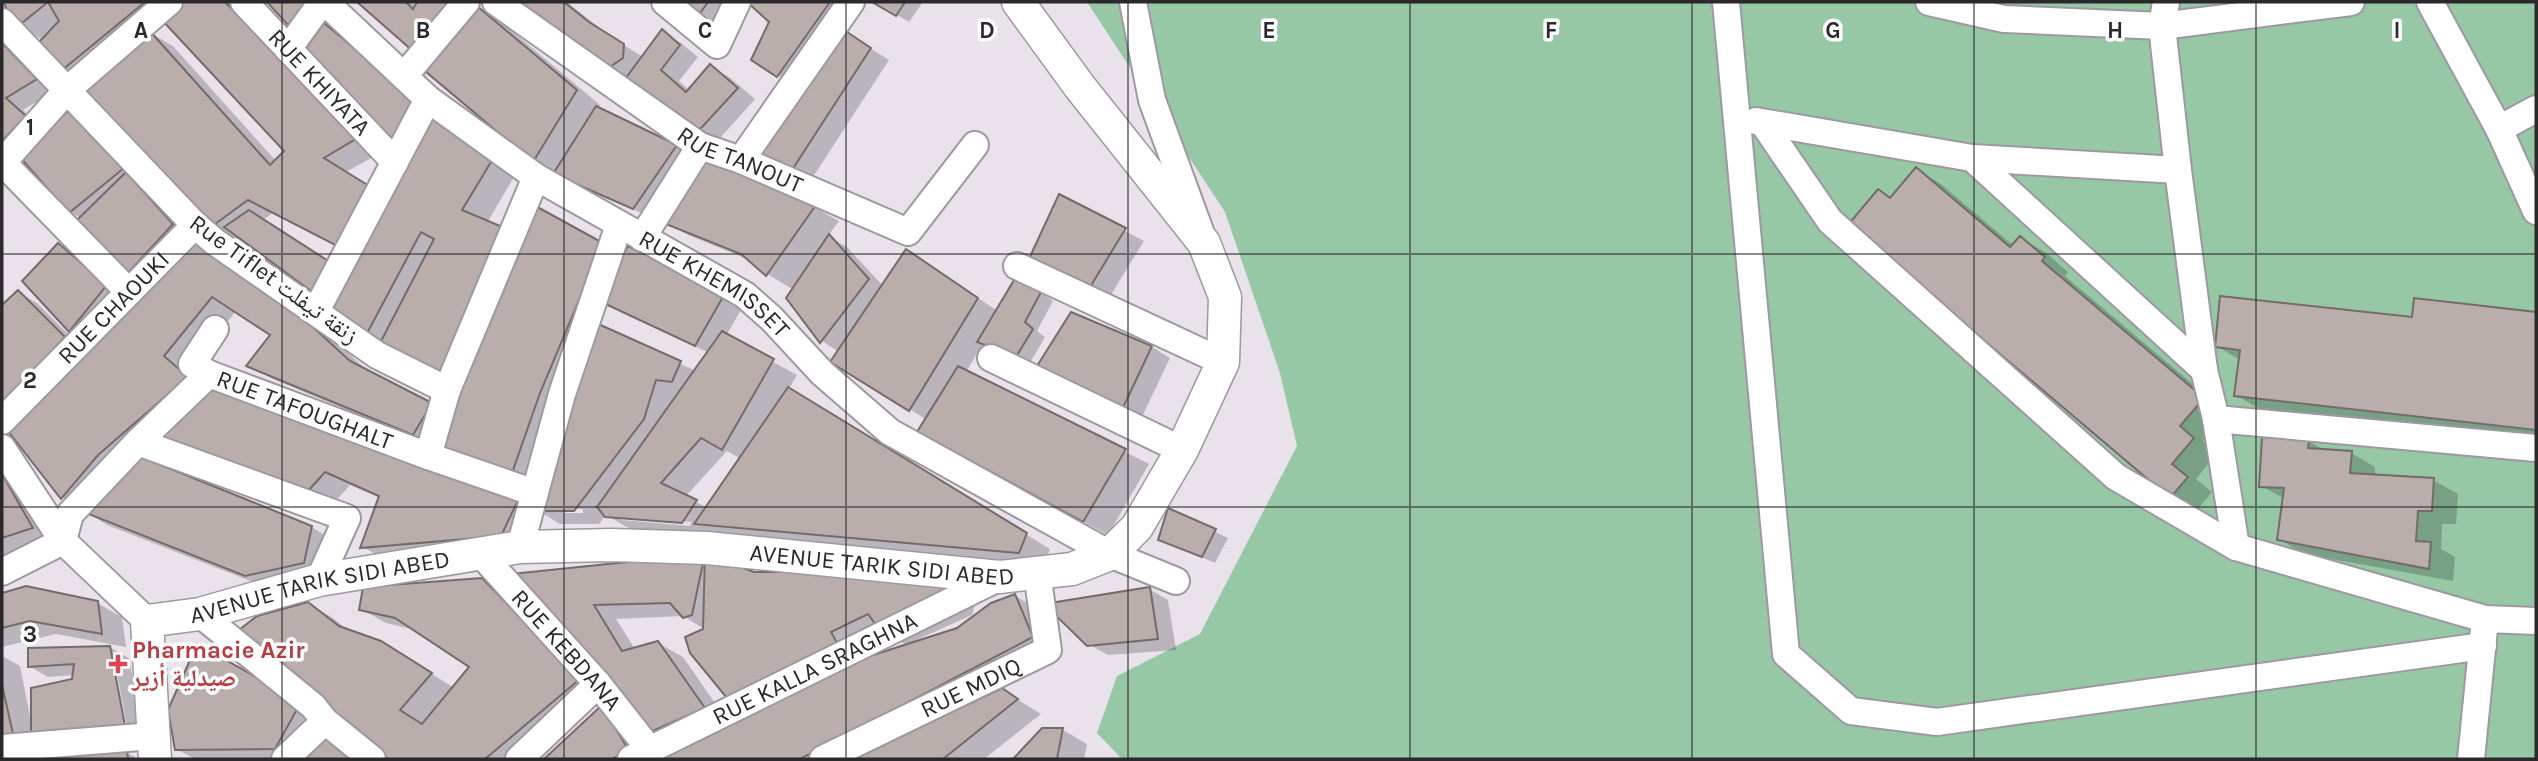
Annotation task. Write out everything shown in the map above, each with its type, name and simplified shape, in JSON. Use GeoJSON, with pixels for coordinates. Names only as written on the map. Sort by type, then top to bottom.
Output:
{"type":"FeatureCollection","features":[{"type":"Feature","properties":{"kind":"street"},"geometry":{"type":"LineString","coordinates":[[129,292],[2,163],[67,90],[169,2]]}},
{"type":"Feature","properties":{"kind":"street","name":"RUE KHIYATA"},"geometry":{"type":"LineString","coordinates":[[244,2],[395,162]]}},
{"type":"Feature","properties":{"kind":"street"},"geometry":{"type":"LineString","coordinates":[[288,49],[324,2]]}},
{"type":"Feature","properties":{"kind":"street","name":"RUE KHEMISSET"},"geometry":{"type":"LineString","coordinates":[[324,2],[428,99],[536,177],[745,295],[772,319],[822,373],[890,432],[1110,554],[1176,581]]}},
{"type":"Feature","properties":{"kind":"street"},"geometry":{"type":"LineString","coordinates":[[404,76],[466,2]]}},
{"type":"Feature","properties":{"kind":"street","name":"RUE TANOUT"},"geometry":{"type":"LineString","coordinates":[[496,2],[700,146],[741,160],[908,232],[975,145]]}},
{"type":"Feature","properties":{"kind":"street"},"geometry":{"type":"LineString","coordinates":[[665,2],[717,45],[737,2]]}},
{"type":"Feature","properties":{"kind":"street"},"geometry":{"type":"LineString","coordinates":[[741,160],[851,2]]}},
{"type":"Feature","properties":{"kind":"street","name":"AVENUE TARIK SIDI ABED"},"geometry":{"type":"LineString","coordinates":[[147,621],[200,614],[318,580],[520,547],[612,545],[707,548],[1000,577],[1072,569],[1110,554],[1137,527],[1182,450],[1223,362],[1225,298],[1204,243],[1080,87],[1018,2]]}},
{"type":"Feature","properties":{"kind":"street"},"geometry":{"type":"LineString","coordinates":[[1133,2],[1152,100],[1204,243]]}},
{"type":"Feature","properties":{"kind":"street"},"geometry":{"type":"LineString","coordinates":[[1726,2],[1786,654],[1851,711],[1937,722],[2483,646]]}},
{"type":"Feature","properties":{"kind":"street"},"geometry":{"type":"LineString","coordinates":[[1929,2],[1996,10],[2164,14],[2351,2]]}},
{"type":"Feature","properties":{"kind":"street"},"geometry":{"type":"LineString","coordinates":[[2138,2],[2164,14]]}},
{"type":"Feature","properties":{"kind":"street"},"geometry":{"type":"LineString","coordinates":[[2430,2],[2498,129],[2536,212]]}},
{"type":"Feature","properties":{"kind":"street"},"geometry":{"type":"LineString","coordinates":[[2164,14],[2178,170],[2204,370],[2216,418],[2236,547]]}},
{"type":"Feature","properties":{"kind":"street","name":"Rue Tiflet زنقة تيفلت"},"geometry":{"type":"LineString","coordinates":[[2,22],[195,225],[215,242],[377,355],[447,390]]}},
{"type":"Feature","properties":{"kind":"street"},"geometry":{"type":"LineString","coordinates":[[316,311],[428,99]]}},
{"type":"Feature","properties":{"kind":"street"},"geometry":{"type":"LineString","coordinates":[[2498,129],[2536,109]]}},
{"type":"Feature","properties":{"kind":"street"},"geometry":{"type":"LineString","coordinates":[[1737,116],[1763,123],[1972,158],[2178,170]]}},
{"type":"Feature","properties":{"kind":"street"},"geometry":{"type":"LineString","coordinates":[[1763,123],[1830,220],[2116,477],[2236,547],[2485,619],[2536,621]]}},
{"type":"Feature","properties":{"kind":"street"},"geometry":{"type":"LineString","coordinates":[[520,547],[562,394],[630,232],[700,146]]}},
{"type":"Feature","properties":{"kind":"street"},"geometry":{"type":"LineString","coordinates":[[1972,158],[2204,370]]}},
{"type":"Feature","properties":{"kind":"street"},"geometry":{"type":"LineString","coordinates":[[428,456],[447,390],[536,177]]}},
{"type":"Feature","properties":{"kind":"street","name":"RUE CHAOUKI"},"geometry":{"type":"LineString","coordinates":[[2,421],[195,225]]}},
{"type":"Feature","properties":{"kind":"street"},"geometry":{"type":"LineString","coordinates":[[1017,266],[1223,362]]}},
{"type":"Feature","properties":{"kind":"street"},"geometry":{"type":"LineString","coordinates":[[209,373],[192,364],[215,329]]}},
{"type":"Feature","properties":{"kind":"street"},"geometry":{"type":"LineString","coordinates":[[991,358],[1182,450]]}},
{"type":"Feature","properties":{"kind":"street","name":"RUE TAFOUGHALT"},"geometry":{"type":"LineString","coordinates":[[63,541],[70,514],[138,442],[209,373],[428,456],[535,493]]}},
{"type":"Feature","properties":{"kind":"street"},"geometry":{"type":"LineString","coordinates":[[2216,418],[2536,448]]}},
{"type":"Feature","properties":{"kind":"street"},"geometry":{"type":"LineString","coordinates":[[138,442],[347,517],[318,580]]}},
{"type":"Feature","properties":{"kind":"street"},"geometry":{"type":"LineString","coordinates":[[2,448],[63,541],[147,621],[156,753],[2,748]]}},
{"type":"Feature","properties":{"kind":"street"},"geometry":{"type":"LineString","coordinates":[[2,572],[63,541]]}},
{"type":"Feature","properties":{"kind":"street","name":"RUE KEBDANA"},"geometry":{"type":"LineString","coordinates":[[480,553],[598,684],[640,755]]}},
{"type":"Feature","properties":{"kind":"street","name":"RUE MDIQ"},"geometry":{"type":"LineString","coordinates":[[822,759],[1048,650],[1037,573]]}},
{"type":"Feature","properties":{"kind":"street","name":"RUE KALLA SRAGHNA"},"geometry":{"type":"LineString","coordinates":[[640,755],[1000,577]]}},
{"type":"Feature","properties":{"kind":"street"},"geometry":{"type":"LineString","coordinates":[[200,614],[313,706],[325,721],[372,759]]}},
{"type":"Feature","properties":{"kind":"street"},"geometry":{"type":"LineString","coordinates":[[2471,759],[2485,619]]}},
{"type":"Feature","properties":{"kind":"street"},"geometry":{"type":"LineString","coordinates":[[519,759],[598,684]]}},
{"type":"Feature","properties":{"kind":"street"},"geometry":{"type":"LineString","coordinates":[[285,759],[325,721]]}},
{"type":"Feature","properties":{"kind":"green space"},"geometry":{"type":"Polygon","coordinates":[[[1087,2],[2536,2],[2536,759],[1122,759],[1097,733],[1117,676],[1200,634],[1297,446],[1280,373],[1225,212],[1087,2]]]}},
{"type":"Feature","properties":{"kind":"building"},"geometry":{"type":"Polygon","coordinates":[[[3,2],[48,2],[17,27],[3,2]]]}},
{"type":"Feature","properties":{"kind":"building"},"geometry":{"type":"Polygon","coordinates":[[[48,2],[145,2],[61,71],[39,42],[59,21],[48,2]]]}},
{"type":"Feature","properties":{"kind":"building"},"geometry":{"type":"Polygon","coordinates":[[[181,2],[225,2],[359,137],[324,158],[374,189],[343,249],[248,200],[211,227],[81,90],[148,29],[270,165],[284,151],[161,19],[181,2]]]}},
{"type":"Feature","properties":{"kind":"building"},"geometry":{"type":"Polygon","coordinates":[[[267,2],[308,2],[288,25],[267,2]]]}},
{"type":"Feature","properties":{"kind":"building"},"geometry":{"type":"Polygon","coordinates":[[[357,2],[406,2],[413,9],[417,2],[456,2],[414,52],[357,2]]]}},
{"type":"Feature","properties":{"kind":"building"},"geometry":{"type":"Polygon","coordinates":[[[516,2],[564,2],[624,44],[623,58],[604,71],[516,2]]]}},
{"type":"Feature","properties":{"kind":"building"},"geometry":{"type":"Polygon","coordinates":[[[676,2],[708,2],[696,19],[676,2]]]}},
{"type":"Feature","properties":{"kind":"building"},"geometry":{"type":"Polygon","coordinates":[[[747,2],[830,2],[777,77],[751,60],[769,22],[747,2]]]}},
{"type":"Feature","properties":{"kind":"building"},"geometry":{"type":"Polygon","coordinates":[[[872,2],[905,2],[896,16],[872,2]]]}},
{"type":"Feature","properties":{"kind":"building"},"geometry":{"type":"Polygon","coordinates":[[[477,6],[577,90],[533,162],[425,71],[477,6]]]}},
{"type":"Feature","properties":{"kind":"building"},"geometry":{"type":"Polygon","coordinates":[[[324,23],[415,99],[388,144],[301,55],[324,23]]]}},
{"type":"Feature","properties":{"kind":"building"},"geometry":{"type":"Polygon","coordinates":[[[841,28],[871,48],[792,170],[757,155],[841,28]]]}},
{"type":"Feature","properties":{"kind":"building"},"geometry":{"type":"Polygon","coordinates":[[[662,29],[680,45],[661,70],[686,92],[710,64],[738,88],[692,138],[620,86],[662,29]]]}},
{"type":"Feature","properties":{"kind":"building"},"geometry":{"type":"Polygon","coordinates":[[[2,43],[37,79],[6,98],[26,116],[2,141],[2,43]]]}},
{"type":"Feature","properties":{"kind":"building"},"geometry":{"type":"Polygon","coordinates":[[[596,106],[677,145],[633,209],[553,174],[596,106]]]}},
{"type":"Feature","properties":{"kind":"building"},"geometry":{"type":"Polygon","coordinates":[[[71,108],[124,168],[69,213],[19,156],[71,108]]]}},
{"type":"Feature","properties":{"kind":"building"},"geometry":{"type":"Polygon","coordinates":[[[431,110],[491,162],[462,210],[505,228],[441,380],[379,345],[434,239],[421,232],[365,337],[327,308],[431,110]]]}},
{"type":"Feature","properties":{"kind":"building"},"geometry":{"type":"Polygon","coordinates":[[[709,154],[816,205],[766,276],[741,254],[661,222],[709,154]]]}},
{"type":"Feature","properties":{"kind":"building"},"geometry":{"type":"Polygon","coordinates":[[[1916,167],[2010,247],[2020,236],[2045,257],[2042,261],[2204,398],[2180,426],[2194,438],[2172,464],[2188,477],[2170,498],[1848,225],[1878,189],[1890,198],[1916,167]]]}},
{"type":"Feature","properties":{"kind":"building"},"geometry":{"type":"Polygon","coordinates":[[[126,172],[173,224],[127,274],[76,221],[126,172]]]}},
{"type":"Feature","properties":{"kind":"building"},"geometry":{"type":"Polygon","coordinates":[[[1059,194],[1126,228],[1084,297],[1028,261],[1059,194]]]}},
{"type":"Feature","properties":{"kind":"building"},"geometry":{"type":"Polygon","coordinates":[[[532,204],[603,243],[540,393],[512,473],[435,446],[532,204]]]}},
{"type":"Feature","properties":{"kind":"building"},"geometry":{"type":"Polygon","coordinates":[[[249,210],[333,264],[315,294],[224,227],[249,210]]]}},
{"type":"Feature","properties":{"kind":"building"},"geometry":{"type":"Polygon","coordinates":[[[197,234],[280,297],[350,361],[432,403],[413,435],[246,366],[270,335],[212,297],[164,356],[188,377],[98,455],[61,499],[8,431],[197,234]]]}},
{"type":"Feature","properties":{"kind":"building"},"geometry":{"type":"Polygon","coordinates":[[[829,234],[869,279],[820,343],[786,298],[829,234]]]}},
{"type":"Feature","properties":{"kind":"building"},"geometry":{"type":"Polygon","coordinates":[[[58,243],[107,285],[69,332],[22,281],[58,243]]]}},
{"type":"Feature","properties":{"kind":"building"},"geometry":{"type":"Polygon","coordinates":[[[628,246],[724,295],[695,346],[597,300],[628,246]]]}},
{"type":"Feature","properties":{"kind":"building"},"geometry":{"type":"Polygon","coordinates":[[[906,249],[978,298],[909,411],[830,362],[906,249]]]}},
{"type":"Feature","properties":{"kind":"building"},"geometry":{"type":"Polygon","coordinates":[[[1017,275],[1041,292],[1025,322],[1033,329],[1016,357],[977,342],[1017,275]]]}},
{"type":"Feature","properties":{"kind":"building"},"geometry":{"type":"Polygon","coordinates":[[[18,290],[65,337],[2,406],[2,305],[18,290]]]}},
{"type":"Feature","properties":{"kind":"building"},"geometry":{"type":"Polygon","coordinates":[[[2220,296],[2412,317],[2414,298],[2536,312],[2536,430],[2234,396],[2240,350],[2215,347],[2220,296]]]}},
{"type":"Feature","properties":{"kind":"building"},"geometry":{"type":"Polygon","coordinates":[[[1071,312],[1152,346],[1121,412],[1032,374],[1071,312]]]}},
{"type":"Feature","properties":{"kind":"building"},"geometry":{"type":"Polygon","coordinates":[[[596,323],[681,361],[672,382],[656,380],[644,419],[574,511],[534,511],[596,323]]]}},
{"type":"Feature","properties":{"kind":"building"},"geometry":{"type":"Polygon","coordinates":[[[722,331],[774,359],[722,450],[701,438],[661,483],[697,500],[682,523],[605,517],[597,507],[722,331]]]}},
{"type":"Feature","properties":{"kind":"building"},"geometry":{"type":"Polygon","coordinates":[[[958,366],[1126,449],[1083,522],[917,432],[958,366]]]}},
{"type":"Feature","properties":{"kind":"building"},"geometry":{"type":"Polygon","coordinates":[[[788,387],[1027,533],[1019,553],[694,524],[788,387]]]}},
{"type":"Feature","properties":{"kind":"building"},"geometry":{"type":"Polygon","coordinates":[[[210,389],[520,496],[501,536],[360,548],[379,496],[325,472],[309,490],[158,441],[210,389]]]}},
{"type":"Feature","properties":{"kind":"building"},"geometry":{"type":"Polygon","coordinates":[[[2262,437],[2309,439],[2308,448],[2352,451],[2350,473],[2434,478],[2432,511],[2418,511],[2416,541],[2431,542],[2429,569],[2277,540],[2284,488],[2259,487],[2262,437]]]}},
{"type":"Feature","properties":{"kind":"building"},"geometry":{"type":"Polygon","coordinates":[[[139,456],[312,526],[304,563],[245,576],[81,511],[139,456]]]}},
{"type":"Feature","properties":{"kind":"building"},"geometry":{"type":"Polygon","coordinates":[[[2,474],[33,528],[2,538],[2,474]]]}},
{"type":"Feature","properties":{"kind":"building"},"geometry":{"type":"Polygon","coordinates":[[[1168,508],[1216,529],[1202,557],[1158,540],[1168,508]]]}},
{"type":"Feature","properties":{"kind":"building"},"geometry":{"type":"Polygon","coordinates":[[[705,554],[692,615],[683,618],[670,603],[594,605],[622,651],[658,641],[705,708],[648,733],[511,574],[705,554]]]}},
{"type":"Feature","properties":{"kind":"building"},"geometry":{"type":"Polygon","coordinates":[[[705,554],[754,572],[834,571],[951,589],[881,632],[868,614],[831,632],[841,650],[731,703],[690,653],[685,637],[703,629],[705,554]]]}},
{"type":"Feature","properties":{"kind":"building"},"geometry":{"type":"Polygon","coordinates":[[[482,578],[580,679],[485,759],[388,759],[235,633],[257,616],[308,602],[339,626],[381,641],[432,673],[400,710],[422,724],[469,667],[395,618],[359,610],[363,587],[482,578]]]}},
{"type":"Feature","properties":{"kind":"building"},"geometry":{"type":"Polygon","coordinates":[[[26,586],[98,601],[102,634],[30,621],[2,628],[2,593],[26,586]]]}},
{"type":"Feature","properties":{"kind":"building"},"geometry":{"type":"Polygon","coordinates":[[[1150,587],[1158,639],[1087,646],[1044,604],[1150,587]]]}},
{"type":"Feature","properties":{"kind":"building"},"geometry":{"type":"Polygon","coordinates":[[[1015,594],[1033,637],[800,759],[659,759],[867,657],[957,628],[991,603],[1015,594]]]}},
{"type":"Feature","properties":{"kind":"building"},"geometry":{"type":"Polygon","coordinates":[[[197,644],[301,702],[275,749],[175,750],[168,710],[197,644]]]}},
{"type":"Feature","properties":{"kind":"building"},"geometry":{"type":"Polygon","coordinates":[[[110,646],[126,731],[31,740],[31,688],[72,679],[74,664],[28,667],[28,648],[110,646]]]}},
{"type":"Feature","properties":{"kind":"building"},"geometry":{"type":"Polygon","coordinates":[[[2,685],[14,738],[2,739],[2,685]]]}},
{"type":"Feature","properties":{"kind":"building"},"geometry":{"type":"Polygon","coordinates":[[[1002,688],[1018,699],[943,759],[853,759],[1002,688]]]}},
{"type":"Feature","properties":{"kind":"building"},"geometry":{"type":"Polygon","coordinates":[[[602,705],[629,751],[612,759],[544,759],[602,705]]]}},
{"type":"Feature","properties":{"kind":"building"},"geometry":{"type":"Polygon","coordinates":[[[1042,728],[1063,728],[1057,759],[1013,759],[1042,728]]]}},
{"type":"Feature","properties":{"kind":"building"},"geometry":{"type":"Polygon","coordinates":[[[323,735],[349,759],[298,759],[323,735]]]}},
{"type":"Feature","properties":{"kind":"building"},"geometry":{"type":"Polygon","coordinates":[[[127,751],[128,759],[17,759],[127,751]]]}},
{"type":"Feature","properties":{"kind":"place","name":"Pharmacie Azir صيدلية أزير"},"geometry":{"type":"Point","coordinates":[118,664]}}]}
